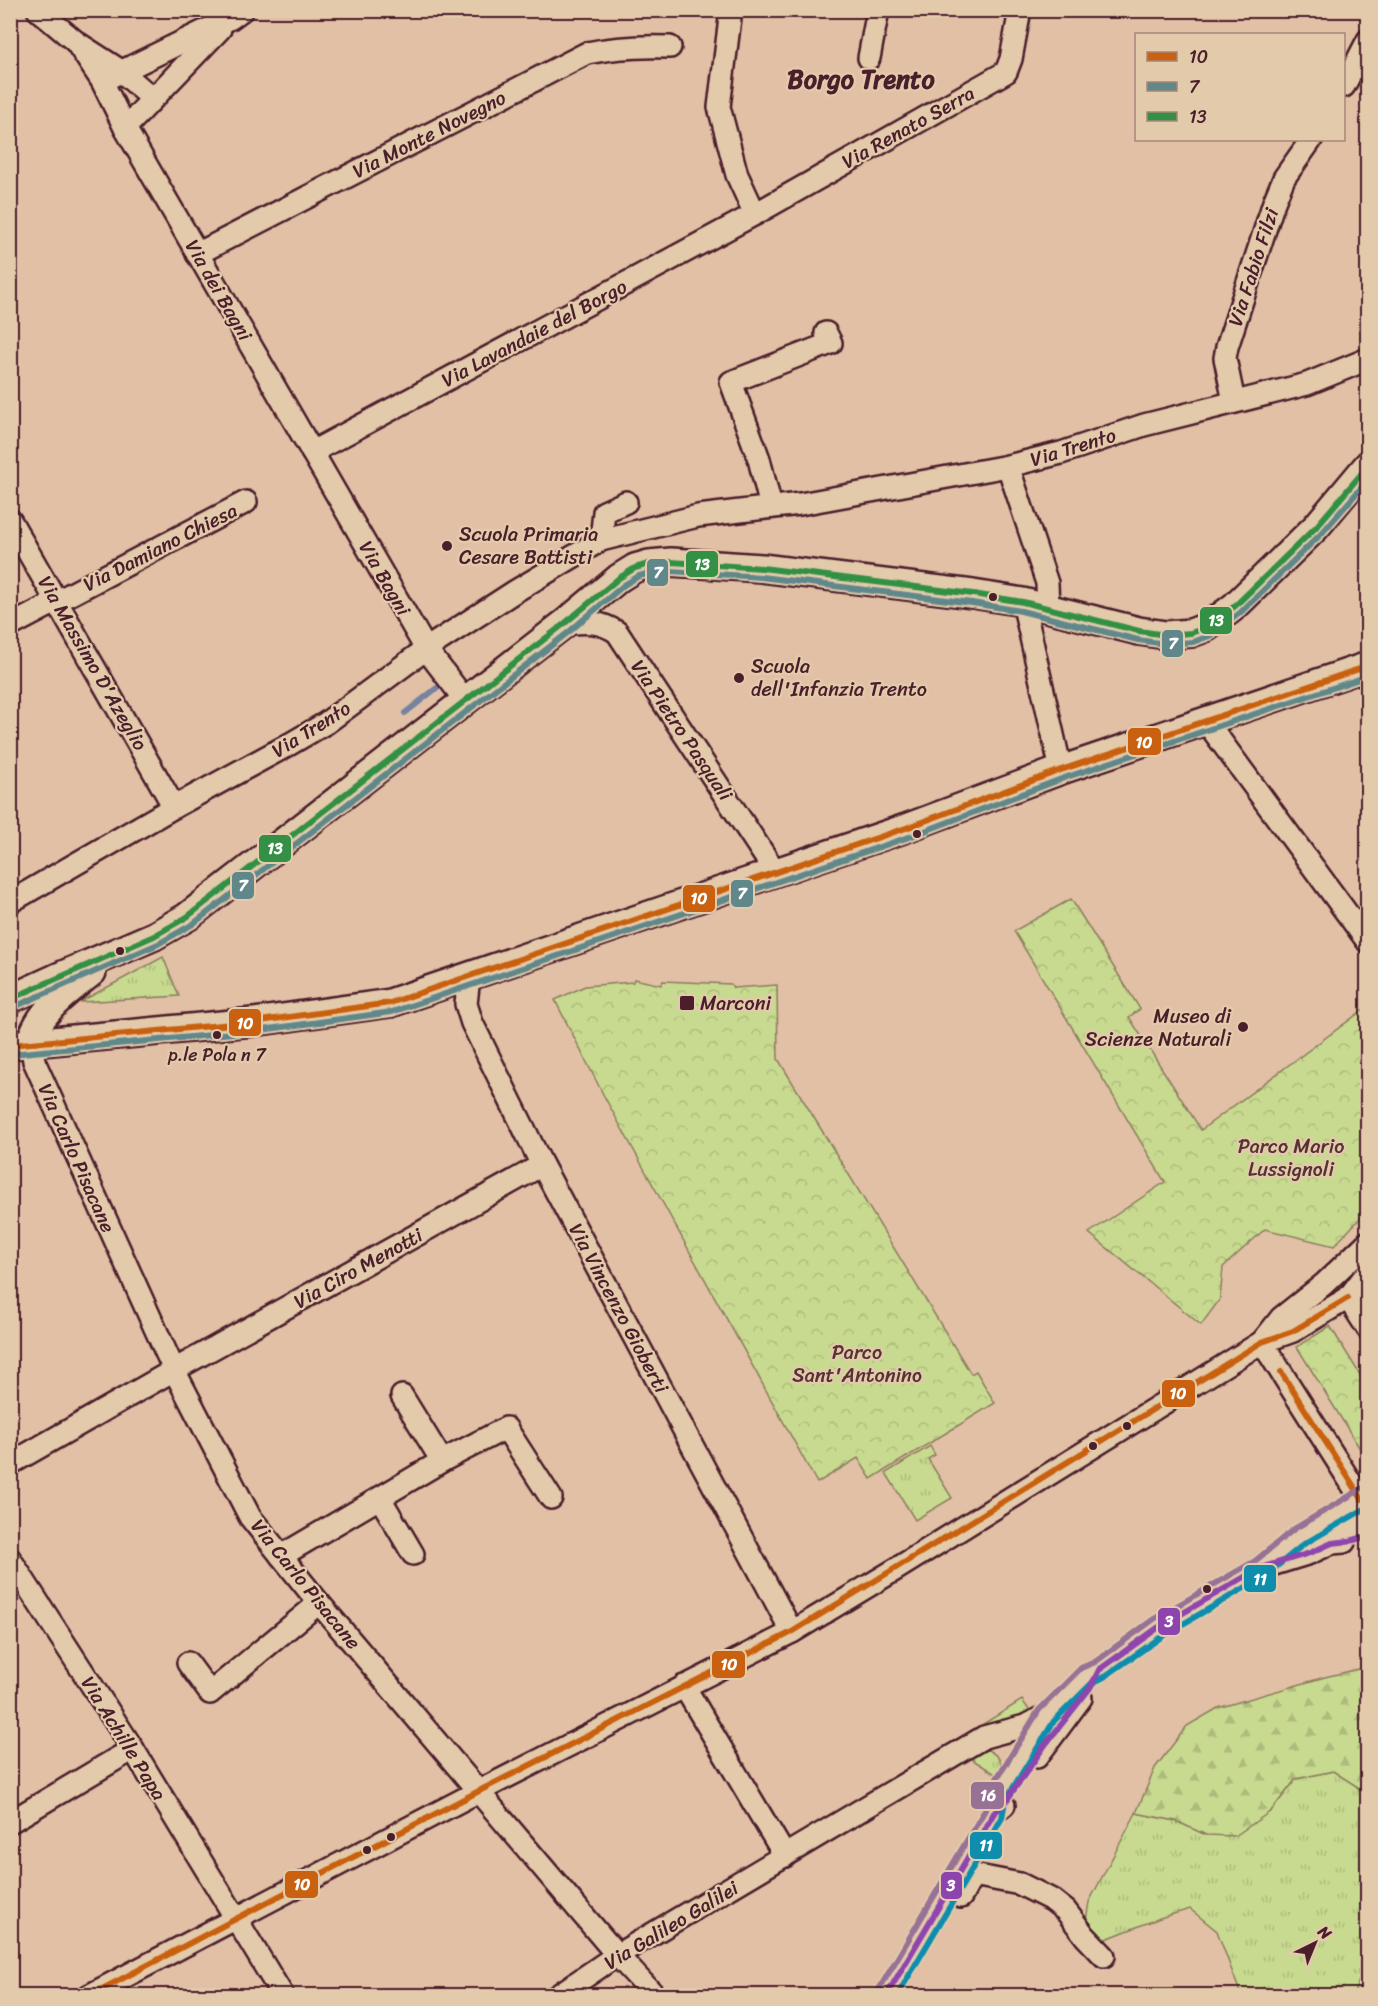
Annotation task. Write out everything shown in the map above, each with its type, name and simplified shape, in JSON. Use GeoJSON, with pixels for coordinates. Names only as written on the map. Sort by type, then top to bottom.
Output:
{"type":"FeatureCollection","features":[{"type":"Feature","properties":{"kind":"main road"},"geometry":{"type":"LineString","coordinates":[[10,999],[168,930],[187,917],[564,624],[619,578],[635,568],[671,562],[762,568],[1023,602],[1139,632],[1166,635],[1191,633],[1207,627],[1235,606],[1288,556],[1316,527],[1368,465]]}},
{"type":"Feature","properties":{"kind":"main road"},"geometry":{"type":"LineString","coordinates":[[21,1043],[253,1022],[390,1003],[776,873],[906,828],[1061,770],[1368,666]]}},
{"type":"Feature","properties":{"kind":"main road"},"geometry":{"type":"LineString","coordinates":[[21,1043],[52,1005],[120,951]]}},
{"type":"Feature","properties":{"kind":"street","name":"Via dei Bagni"},"geometry":{"type":"LineString","coordinates":[[38,10],[76,42],[121,71],[152,98]]}},
{"type":"Feature","properties":{"kind":"street"},"geometry":{"type":"LineString","coordinates":[[731,10],[719,106],[736,175],[755,214]]}},
{"type":"Feature","properties":{"kind":"street"},"geometry":{"type":"LineString","coordinates":[[869,58],[878,10]]}},
{"type":"Feature","properties":{"kind":"street","name":"Via Renato Serra"},"geometry":{"type":"LineString","coordinates":[[755,214],[1006,72],[1011,59],[1020,10]]}},
{"type":"Feature","properties":{"kind":"street"},"geometry":{"type":"LineString","coordinates":[[102,81],[236,14]]}},
{"type":"Feature","properties":{"kind":"street"},"geometry":{"type":"LineString","coordinates":[[125,128],[236,14]]}},
{"type":"Feature","properties":{"kind":"street"},"geometry":{"type":"LineString","coordinates":[[1345,84],[1368,40]]}},
{"type":"Feature","properties":{"kind":"street","name":"Via dei Bagni"},"geometry":{"type":"LineString","coordinates":[[76,42],[102,81],[125,128],[312,452]]}},
{"type":"Feature","properties":{"kind":"street","name":"Via Monte Novegno"},"geometry":{"type":"LineString","coordinates":[[198,254],[587,53],[614,47],[670,47]]}},
{"type":"Feature","properties":{"kind":"street","name":"Via Fabio Filzi"},"geometry":{"type":"LineString","coordinates":[[1234,402],[1225,358],[1227,347],[1274,202],[1284,178],[1310,141]]}},
{"type":"Feature","properties":{"kind":"street","name":"Via Lavandaie del Borgo"},"geometry":{"type":"LineString","coordinates":[[312,452],[755,214]]}},
{"type":"Feature","properties":{"kind":"street"},"geometry":{"type":"LineString","coordinates":[[771,507],[759,459],[731,382],[832,339]]}},
{"type":"Feature","properties":{"kind":"street","name":"Via Trento"},"geometry":{"type":"LineString","coordinates":[[10,902],[174,807],[326,723],[426,649],[514,592],[602,540],[698,516],[800,504],[1008,466],[1061,453],[1144,425],[1307,384],[1368,359]]}},
{"type":"Feature","properties":{"kind":"street","name":"Via Bagni"},"geometry":{"type":"LineString","coordinates":[[312,452],[426,649],[465,700]]}},
{"type":"Feature","properties":{"kind":"street"},"geometry":{"type":"LineString","coordinates":[[1008,466],[1047,583],[1048,610]]}},
{"type":"Feature","properties":{"kind":"street","name":"Via Damiano Chiesa"},"geometry":{"type":"LineString","coordinates":[[10,626],[246,502]]}},
{"type":"Feature","properties":{"kind":"street"},"geometry":{"type":"LineString","coordinates":[[602,540],[604,512],[626,502]]}},
{"type":"Feature","properties":{"kind":"street","name":"Via Massimo D'Azeglio"},"geometry":{"type":"LineString","coordinates":[[10,520],[174,807]]}},
{"type":"Feature","properties":{"kind":"street"},"geometry":{"type":"LineString","coordinates":[[1023,602],[1061,770]]}},
{"type":"Feature","properties":{"kind":"street","name":"Via Pietro Pasquali"},"geometry":{"type":"LineString","coordinates":[[564,624],[592,622],[605,625],[617,632],[776,873]]}},
{"type":"Feature","properties":{"kind":"street"},"geometry":{"type":"LineString","coordinates":[[1206,721],[1368,942]]}},
{"type":"Feature","properties":{"kind":"street","name":"Via Vincenzo Gioberti"},"geometry":{"type":"LineString","coordinates":[[469,977],[466,1004],[472,1023],[543,1165],[792,1632]]}},
{"type":"Feature","properties":{"kind":"street","name":"Via Carlo Pisacane"},"geometry":{"type":"LineString","coordinates":[[21,1043],[34,1061],[174,1370],[250,1517],[280,1556],[617,1955],[655,1995]]}},
{"type":"Feature","properties":{"kind":"street","name":"Via Ciro Menotti"},"geometry":{"type":"LineString","coordinates":[[10,1464],[543,1165]]}},
{"type":"Feature","properties":{"kind":"street"},"geometry":{"type":"LineString","coordinates":[[1262,1342],[1281,1318],[1363,1257]]}},
{"type":"Feature","properties":{"kind":"street"},"geometry":{"type":"LineString","coordinates":[[88,1995],[479,1791],[792,1632],[1262,1342],[1293,1331],[1348,1298],[1363,1257]]}},
{"type":"Feature","properties":{"kind":"street"},"geometry":{"type":"LineString","coordinates":[[1348,1298],[1368,1329]]}},
{"type":"Feature","properties":{"kind":"street"},"geometry":{"type":"LineString","coordinates":[[1260,1568],[1310,1553],[1332,1543],[1367,1519],[1365,1498],[1262,1342]]}},
{"type":"Feature","properties":{"kind":"street"},"geometry":{"type":"LineString","coordinates":[[402,1396],[442,1461]]}},
{"type":"Feature","properties":{"kind":"street"},"geometry":{"type":"LineString","coordinates":[[280,1556],[442,1461],[506,1428],[551,1498]]}},
{"type":"Feature","properties":{"kind":"street"},"geometry":{"type":"LineString","coordinates":[[380,1498],[413,1554]]}},
{"type":"Feature","properties":{"kind":"street"},"geometry":{"type":"LineString","coordinates":[[994,1813],[996,1798],[1047,1715],[1087,1675],[1099,1670],[1159,1627],[1260,1568],[1299,1537],[1365,1498]]}},
{"type":"Feature","properties":{"kind":"street"},"geometry":{"type":"LineString","coordinates":[[1332,1543],[1368,1536]]}},
{"type":"Feature","properties":{"kind":"street","name":"Via Achille Papa"},"geometry":{"type":"LineString","coordinates":[[10,1559],[133,1749],[282,1995]]}},
{"type":"Feature","properties":{"kind":"street"},"geometry":{"type":"LineString","coordinates":[[188,1663],[210,1693],[320,1603]]}},
{"type":"Feature","properties":{"kind":"street"},"geometry":{"type":"LineString","coordinates":[[885,1995],[994,1813],[1004,1804],[1045,1745],[1090,1688],[1099,1670]]}},
{"type":"Feature","properties":{"kind":"street"},"geometry":{"type":"LineString","coordinates":[[684,1686],[785,1856]]}},
{"type":"Feature","properties":{"kind":"street","name":"Via Galileo Galilei"},"geometry":{"type":"LineString","coordinates":[[557,1995],[617,1955],[984,1737],[1025,1726],[1047,1715]]}},
{"type":"Feature","properties":{"kind":"street"},"geometry":{"type":"LineString","coordinates":[[984,1737],[1001,1747],[1016,1764]]}},
{"type":"Feature","properties":{"kind":"street"},"geometry":{"type":"LineString","coordinates":[[10,1822],[133,1749]]}},
{"type":"Feature","properties":{"kind":"street"},"geometry":{"type":"LineString","coordinates":[[930,1922],[939,1927],[946,1922],[973,1875],[1020,1884],[1052,1900],[1066,1911],[1104,1956]]}},
{"type":"Feature","properties":{"kind":"green space","name":"Parco Mario Lussignoli"},"geometry":{"type":"Polygon","coordinates":[[[1071,899],[1140,1009],[1129,1017],[1201,1130],[1367,1007],[1367,1211],[1334,1246],[1265,1229],[1223,1267],[1220,1299],[1201,1325],[1089,1233],[1165,1182],[1014,931],[1071,899]]]}},
{"type":"Feature","properties":{"kind":"green space"},"geometry":{"type":"Polygon","coordinates":[[[163,957],[179,996],[80,1002],[163,957]]]}},
{"type":"Feature","properties":{"kind":"green space","name":"Parco Sant'Antonino"},"geometry":{"type":"Polygon","coordinates":[[[634,979],[661,985],[663,981],[731,984],[733,988],[777,985],[778,1059],[971,1374],[976,1371],[995,1403],[871,1479],[858,1458],[817,1483],[604,1096],[555,1000],[585,986],[633,982],[634,979]]]}},
{"type":"Feature","properties":{"kind":"green space"},"geometry":{"type":"Polygon","coordinates":[[[1330,1326],[1367,1386],[1367,1460],[1297,1347],[1330,1326]]]}},
{"type":"Feature","properties":{"kind":"green space"},"geometry":{"type":"Polygon","coordinates":[[[930,1446],[935,1455],[928,1459],[952,1498],[915,1520],[886,1473],[930,1446]]]}},
{"type":"Feature","properties":{"kind":"green space"},"geometry":{"type":"Polygon","coordinates":[[[1367,1667],[1367,1804],[1358,1787],[1333,1771],[1296,1779],[1271,1811],[1235,1836],[1206,1835],[1176,1821],[1136,1813],[1155,1768],[1187,1726],[1218,1708],[1367,1667]]]}},
{"type":"Feature","properties":{"kind":"green space"},"geometry":{"type":"Polygon","coordinates":[[[1022,1700],[1032,1714],[977,1733],[975,1729],[1022,1700]]]}},
{"type":"Feature","properties":{"kind":"green space"},"geometry":{"type":"Polygon","coordinates":[[[988,1750],[1000,1761],[1000,1777],[970,1758],[977,1751],[988,1750]]]}},
{"type":"Feature","properties":{"kind":"green space"},"geometry":{"type":"Polygon","coordinates":[[[1333,1771],[1357,1787],[1363,1795],[1368,1819],[1367,1861],[1363,1883],[1367,1886],[1367,1962],[1353,1995],[1241,1995],[1217,1931],[1190,1909],[1098,1942],[1085,1927],[1089,1902],[1136,1813],[1176,1821],[1206,1835],[1271,1811],[1296,1779],[1333,1771]]]}},
{"type":"Feature","properties":{"kind":"waterway"},"geometry":{"type":"LineString","coordinates":[[405,713],[438,687]]}},
{"type":"Feature","properties":{"kind":"transit line","name":"13"},"geometry":{"type":"LineString","coordinates":[[10,999],[154,936],[187,917],[564,624],[619,578],[635,568],[671,562],[762,568],[973,594],[1023,602],[1139,631],[1166,635],[1191,633],[1207,627],[1235,606],[1316,527],[1368,466]]}},
{"type":"Feature","properties":{"kind":"transit line","name":"7"},"geometry":{"type":"LineString","coordinates":[[14,1007],[158,944],[193,924],[570,631],[624,585],[639,576],[671,571],[761,577],[1021,611],[1138,640],[1166,644],[1193,642],[1212,635],[1241,612],[1322,533],[1368,480]]}},
{"type":"Feature","properties":{"kind":"transit line","name":"10"},"geometry":{"type":"LineString","coordinates":[[10,1045],[253,1022],[390,1003],[906,828],[1061,770],[1368,666]]}},
{"type":"Feature","properties":{"kind":"transit line","name":"7"},"geometry":{"type":"LineString","coordinates":[[11,1054],[254,1031],[392,1012],[909,837],[1064,778],[1368,676]]}},
{"type":"Feature","properties":{"kind":"transit line","name":"10"},"geometry":{"type":"LineString","coordinates":[[89,1996],[479,1791],[792,1632],[1262,1342],[1293,1331],[1348,1298]]}},
{"type":"Feature","properties":{"kind":"transit line","name":"10"},"geometry":{"type":"LineString","coordinates":[[1281,1372],[1362,1499]]}},
{"type":"Feature","properties":{"kind":"transit line","name":"16"},"geometry":{"type":"LineString","coordinates":[[878,1991],[985,1810],[988,1793],[1039,1710],[1081,1668],[1095,1662],[1154,1619],[1255,1561],[1294,1529],[1363,1488]]}},
{"type":"Feature","properties":{"kind":"transit line","name":"11"},"geometry":{"type":"LineString","coordinates":[[897,1996],[1002,1818],[1005,1801],[1054,1721],[1092,1683],[1164,1635],[1265,1576],[1304,1544],[1368,1507]]}},
{"type":"Feature","properties":{"kind":"transit line","name":"3"},"geometry":{"type":"LineString","coordinates":[[886,1996],[994,1813],[1004,1804],[1045,1745],[1090,1688],[1099,1670],[1159,1627],[1260,1568],[1310,1553],[1332,1543],[1368,1536]]}},
{"type":"Feature","properties":{"kind":"place","name":"Scuola Primaria Cesare Battisti"},"geometry":{"type":"Point","coordinates":[447,546]}},
{"type":"Feature","properties":{"kind":"place","name":"Scuola dell'Infanzia Trento"},"geometry":{"type":"Point","coordinates":[739,678]}},
{"type":"Feature","properties":{"kind":"place","name":"Marconi"},"geometry":{"type":"Point","coordinates":[687,1003]}},
{"type":"Feature","properties":{"kind":"place","name":"Museo di Scienze Naturali"},"geometry":{"type":"Point","coordinates":[1243,1027]}},
{"type":"Feature","properties":{"kind":"place","name":"p.le Pola n 7"},"geometry":{"type":"Point","coordinates":[217,1035]}},
{"type":"Feature","properties":{"kind":"district","name":"Borgo Trento"},"geometry":{"type":"Point","coordinates":[861,79]}}]}
